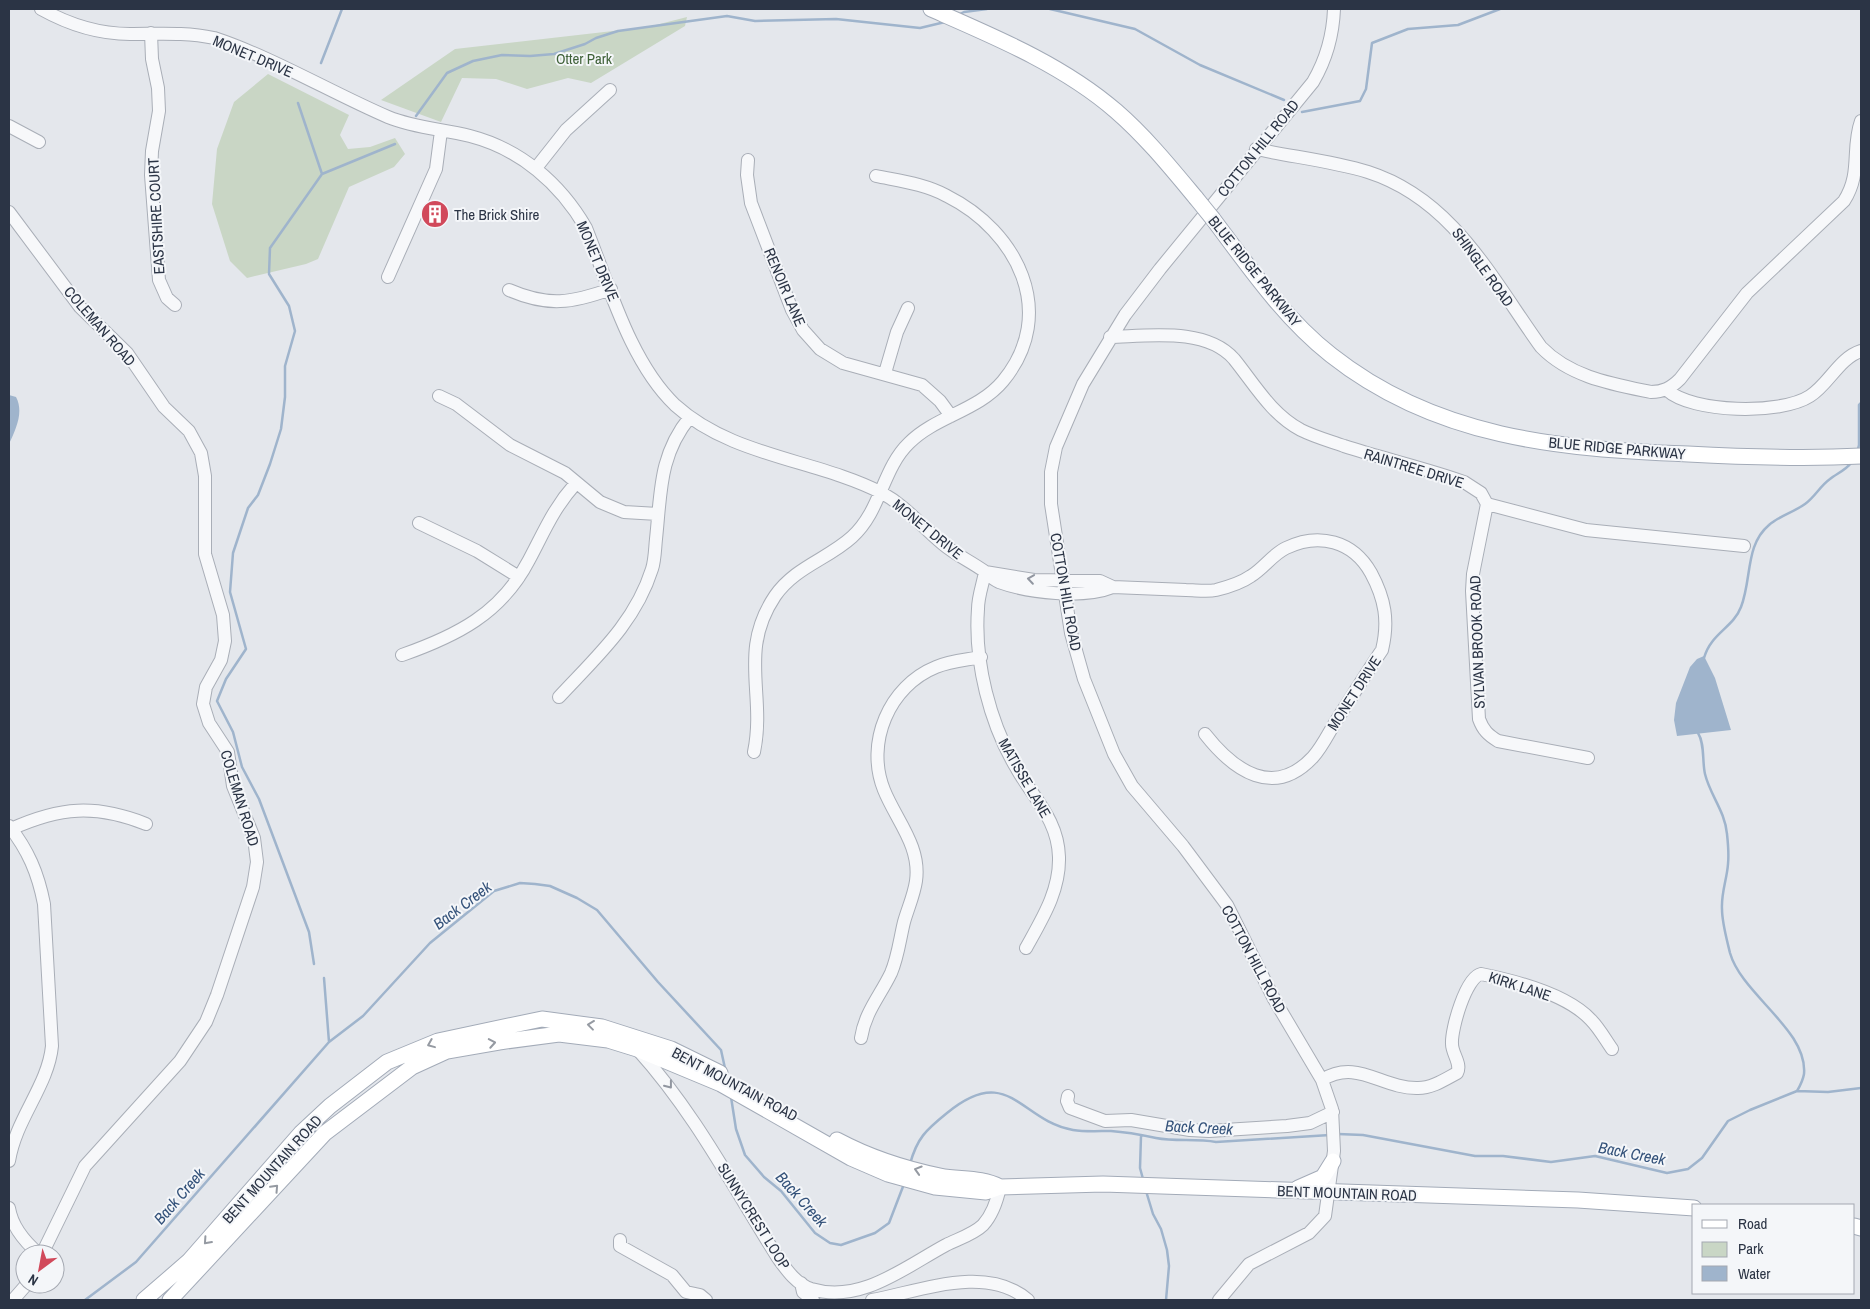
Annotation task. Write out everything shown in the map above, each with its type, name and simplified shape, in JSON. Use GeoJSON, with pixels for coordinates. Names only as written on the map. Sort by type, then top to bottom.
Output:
{"type":"FeatureCollection","features":[{"type":"Feature","properties":{"kind":"main road","name":"BLUE RIDGE PARKWAY"},"geometry":{"type":"LineString","coordinates":[[931,9],[1020,50],[1096,95],[1136,129],[1196,198],[1274,299],[1330,355],[1378,387],[1410,405],[1445,419],[1511,438],[1592,448],[1726,456],[1861,456]]}},
{"type":"Feature","properties":{"kind":"main road","name":"BENT MOUNTAIN ROAD"},"geometry":{"type":"LineString","coordinates":[[144,1300],[188,1261],[301,1133],[330,1106],[388,1062],[438,1041],[542,1019],[602,1027],[672,1056],[851,1158],[888,1174],[934,1187],[982,1186],[990,1181],[1000,1187],[1103,1184],[1291,1192],[1578,1200],[1692,1208]]}},
{"type":"Feature","properties":{"kind":"main road","name":"BENT MOUNTAIN ROAD"},"geometry":{"type":"LineString","coordinates":[[170,1300],[325,1133],[412,1067],[447,1051],[558,1034],[608,1040],[637,1049],[672,1056]]}},
{"type":"Feature","properties":{"kind":"main road"},"geometry":{"type":"LineString","coordinates":[[1291,1192],[1323,1177],[1333,1161]]}},
{"type":"Feature","properties":{"kind":"street","name":"MONET DRIVE"},"geometry":{"type":"LineString","coordinates":[[41,9],[71,23],[90,29],[129,34],[198,35],[228,43],[398,121],[488,142],[520,157],[555,185],[577,212],[640,359],[663,392],[690,417],[734,441],[881,493],[914,516],[942,544],[985,572],[991,579],[1015,587],[1065,594],[1100,592],[1113,587]]}},
{"type":"Feature","properties":{"kind":"street","name":"COTTON HILL ROAD"},"geometry":{"type":"LineString","coordinates":[[1219,1300],[1249,1264],[1309,1233],[1318,1226],[1325,1216],[1333,1161],[1335,1127],[1333,1112],[1322,1080],[1274,999],[1239,928],[1221,897],[1183,846],[1141,798],[1122,770],[1077,656],[1050,504],[1053,460],[1070,409],[1110,337],[1160,269],[1256,149],[1295,104],[1321,68],[1332,36],[1334,9]]}},
{"type":"Feature","properties":{"kind":"street","name":"EASTSHIRE COURT"},"geometry":{"type":"LineString","coordinates":[[151,33],[150,46],[158,88],[159,111],[152,151],[151,174],[159,280],[167,298],[174,305]]}},
{"type":"Feature","properties":{"kind":"street"},"geometry":{"type":"LineString","coordinates":[[536,168],[566,130],[610,90]]}},
{"type":"Feature","properties":{"kind":"street"},"geometry":{"type":"LineString","coordinates":[[1667,390],[1692,366],[1747,293],[1844,201],[1853,183],[1856,170],[1857,142],[1861,121]]}},
{"type":"Feature","properties":{"kind":"street"},"geometry":{"type":"LineString","coordinates":[[9,126],[40,142]]}},
{"type":"Feature","properties":{"kind":"street"},"geometry":{"type":"LineString","coordinates":[[388,276],[436,169],[441,131]]}},
{"type":"Feature","properties":{"kind":"street","name":"SHINGLE ROAD"},"geometry":{"type":"LineString","coordinates":[[1256,149],[1349,167],[1389,180],[1407,189],[1440,212],[1463,236],[1541,347],[1554,359],[1572,370],[1602,381],[1651,392],[1667,390],[1677,397],[1708,404],[1750,410],[1777,408],[1811,396],[1849,357],[1861,351]]}},
{"type":"Feature","properties":{"kind":"street","name":"RENOIR LANE"},"geometry":{"type":"LineString","coordinates":[[748,160],[747,182],[751,203],[792,310],[803,330],[820,349],[831,357],[853,366],[922,385],[940,401],[951,416]]}},
{"type":"Feature","properties":{"kind":"street"},"geometry":{"type":"LineString","coordinates":[[754,752],[758,722],[754,656],[758,632],[767,610],[785,583],[798,572],[832,552],[854,535],[864,524],[881,493],[893,465],[909,443],[951,416],[979,402],[992,392],[1011,369],[1019,354],[1027,326],[1028,300],[1025,284],[1015,257],[994,229],[969,209],[930,188],[876,176]]}},
{"type":"Feature","properties":{"kind":"street","name":"COLEMAN ROAD"},"geometry":{"type":"LineString","coordinates":[[9,212],[80,307],[127,353],[164,407],[189,432],[201,453],[205,476],[205,554],[223,615],[225,641],[221,660],[206,687],[203,704],[210,723],[228,752],[233,786],[254,838],[257,862],[253,887],[206,1022],[180,1061],[86,1166],[46,1244]]}},
{"type":"Feature","properties":{"kind":"street"},"geometry":{"type":"LineString","coordinates":[[510,290],[537,300],[563,302],[610,289]]}},
{"type":"Feature","properties":{"kind":"street"},"geometry":{"type":"LineString","coordinates":[[885,374],[897,332],[908,308]]}},
{"type":"Feature","properties":{"kind":"street","name":"RAINTREE DRIVE"},"geometry":{"type":"LineString","coordinates":[[1110,337],[1166,336],[1192,339],[1214,345],[1233,358],[1275,411],[1291,424],[1322,439],[1464,482],[1482,493],[1487,504]]}},
{"type":"Feature","properties":{"kind":"street"},"geometry":{"type":"LineString","coordinates":[[439,396],[456,404],[510,446],[552,465],[612,508],[624,512],[658,514]]}},
{"type":"Feature","properties":{"kind":"street"},"geometry":{"type":"LineString","coordinates":[[559,696],[622,629],[640,599],[653,567],[660,484],[667,454],[673,440],[690,417]]}},
{"type":"Feature","properties":{"kind":"street"},"geometry":{"type":"LineString","coordinates":[[402,655],[439,642],[463,630],[492,608],[518,577],[552,513],[576,483]]}},
{"type":"Feature","properties":{"kind":"street"},"geometry":{"type":"LineString","coordinates":[[1487,504],[1586,530],[1744,546]]}},
{"type":"Feature","properties":{"kind":"street","name":"SYLVAN BROOK ROAD"},"geometry":{"type":"LineString","coordinates":[[1487,504],[1473,574],[1472,591],[1479,719],[1482,727],[1490,737],[1498,741],[1588,758]]}},
{"type":"Feature","properties":{"kind":"street"},"geometry":{"type":"LineString","coordinates":[[419,523],[477,551],[518,577]]}},
{"type":"Feature","properties":{"kind":"street","name":"MONET DRIVE"},"geometry":{"type":"LineString","coordinates":[[985,572],[1034,580],[1100,581],[1113,587],[1213,591],[1237,584],[1252,576],[1285,548],[1312,540],[1329,539],[1347,547],[1368,568],[1379,588],[1386,610],[1386,632],[1382,650],[1314,756],[1294,771],[1281,777],[1261,777],[1233,764],[1222,755],[1205,734]]}},
{"type":"Feature","properties":{"kind":"street","name":"MATISSE LANE"},"geometry":{"type":"LineString","coordinates":[[985,572],[978,610],[980,657],[988,694],[1000,736],[1018,772],[1047,812],[1057,842],[1059,870],[1056,887],[1050,903],[1026,948]]}},
{"type":"Feature","properties":{"kind":"street"},"geometry":{"type":"LineString","coordinates":[[861,1038],[867,1013],[892,970],[916,881],[915,860],[910,838],[891,805],[880,778],[877,752],[882,725],[895,700],[914,680],[936,667],[980,657]]}},
{"type":"Feature","properties":{"kind":"street"},"geometry":{"type":"LineString","coordinates":[[9,1161],[16,1132],[48,1068],[52,1046],[44,904],[38,876],[30,857],[10,827],[46,815],[77,809],[112,813],[146,824]]}},
{"type":"Feature","properties":{"kind":"street","name":"KIRK LANE"},"geometry":{"type":"LineString","coordinates":[[1322,1080],[1332,1074],[1350,1072],[1393,1085],[1417,1088],[1436,1085],[1457,1074],[1459,1066],[1452,1045],[1455,1022],[1470,984],[1474,977],[1481,974],[1526,985],[1574,1006],[1594,1022],[1612,1049]]}},
{"type":"Feature","properties":{"kind":"street","name":"SUNNYCREST LOOP"},"geometry":{"type":"LineString","coordinates":[[637,1049],[662,1076],[692,1116],[757,1226],[788,1271],[801,1283],[810,1288],[820,1290],[860,1290],[886,1280],[981,1227],[995,1207],[1000,1187]]}},
{"type":"Feature","properties":{"kind":"street"},"geometry":{"type":"LineString","coordinates":[[1068,1096],[1067,1101],[1070,1108],[1100,1120],[1131,1120],[1190,1130],[1287,1126],[1310,1123],[1333,1112]]}},
{"type":"Feature","properties":{"kind":"street"},"geometry":{"type":"LineString","coordinates":[[9,1208],[14,1225],[22,1237],[30,1244]]}},
{"type":"Feature","properties":{"kind":"street"},"geometry":{"type":"LineString","coordinates":[[620,1240],[620,1246],[672,1275],[686,1292],[700,1295],[706,1300]]}},
{"type":"Feature","properties":{"kind":"street"},"geometry":{"type":"LineString","coordinates":[[872,1300],[978,1281],[1006,1286],[1028,1300]]}},
{"type":"Feature","properties":{"kind":"street"},"geometry":{"type":"LineString","coordinates":[[801,1283],[803,1292],[813,1300]]}},
{"type":"Feature","properties":{"kind":"green space","name":"Otter Park"},"geometry":{"type":"Polygon","coordinates":[[[687,17],[685,26],[591,83],[568,78],[527,89],[496,79],[462,78],[441,122],[381,100],[455,49],[648,27],[687,17]]]}},
{"type":"Feature","properties":{"kind":"green space"},"geometry":{"type":"Polygon","coordinates":[[[268,74],[349,115],[340,135],[348,149],[370,147],[395,138],[405,154],[394,167],[349,187],[318,259],[306,264],[247,278],[230,261],[212,204],[217,149],[234,102],[268,74]]]}},
{"type":"Feature","properties":{"kind":"water"},"geometry":{"type":"Polygon","coordinates":[[[9,395],[16,397],[19,415],[9,444],[9,395]]]}},
{"type":"Feature","properties":{"kind":"water"},"geometry":{"type":"Polygon","coordinates":[[[1704,656],[1715,678],[1731,730],[1677,736],[1674,720],[1676,703],[1690,667],[1697,659],[1704,656]]]}},
{"type":"Feature","properties":{"kind":"waterway"},"geometry":{"type":"LineString","coordinates":[[321,63],[342,9]]}},
{"type":"Feature","properties":{"kind":"waterway"},"geometry":{"type":"LineString","coordinates":[[958,15],[964,12],[987,9]]}},
{"type":"Feature","properties":{"kind":"waterway"},"geometry":{"type":"LineString","coordinates":[[1050,9],[1135,29],[1200,65],[1284,100]]}},
{"type":"Feature","properties":{"kind":"waterway"},"geometry":{"type":"LineString","coordinates":[[1302,112],[1360,101],[1366,89],[1372,43],[1408,29],[1458,25],[1500,9]]}},
{"type":"Feature","properties":{"kind":"waterway"},"geometry":{"type":"LineString","coordinates":[[416,116],[447,73],[473,61],[502,55],[530,56],[554,54],[618,31],[727,16],[755,21],[836,19],[920,28],[945,22]]}},
{"type":"Feature","properties":{"kind":"waterway"},"geometry":{"type":"LineString","coordinates":[[298,103],[322,174],[270,248],[269,274],[289,306],[295,331],[285,366],[285,397],[281,429],[270,464],[258,495],[248,508],[233,553],[230,592],[246,649],[226,679],[217,701],[233,732],[242,767],[259,799],[309,932],[314,964]]}},
{"type":"Feature","properties":{"kind":"waterway"},"geometry":{"type":"LineString","coordinates":[[322,174],[395,144]]}},
{"type":"Feature","properties":{"kind":"waterway"},"geometry":{"type":"LineString","coordinates":[[1858,449],[1859,405],[1861,403]]}},
{"type":"Feature","properties":{"kind":"waterway"},"geometry":{"type":"LineString","coordinates":[[1704,658],[1712,642],[1733,620],[1741,607],[1752,552],[1761,533],[1773,522],[1805,504],[1826,482],[1851,463]]}},
{"type":"Feature","properties":{"kind":"waterway"},"geometry":{"type":"LineString","coordinates":[[1698,733],[1702,742],[1705,774],[1726,826],[1728,860],[1722,909],[1730,953],[1747,983],[1786,1027],[1796,1042],[1802,1058],[1804,1074],[1797,1091]]}},
{"type":"Feature","properties":{"kind":"waterway","name":"Back Creek"},"geometry":{"type":"LineString","coordinates":[[85,1300],[136,1262],[329,1042],[363,1016],[430,943],[494,891],[520,883],[550,886],[577,898],[597,910],[658,982],[721,1050],[728,1082]]}},
{"type":"Feature","properties":{"kind":"waterway"},"geometry":{"type":"LineString","coordinates":[[324,978],[329,1042]]}},
{"type":"Feature","properties":{"kind":"waterway","name":"Back Creek"},"geometry":{"type":"LineString","coordinates":[[1338,1134],[1363,1135],[1475,1156],[1503,1156],[1551,1162],[1595,1156],[1667,1173],[1688,1169],[1702,1158],[1728,1121],[1750,1110],[1797,1091],[1828,1092],[1861,1088]]}},
{"type":"Feature","properties":{"kind":"waterway","name":"Back Creek"},"geometry":{"type":"LineString","coordinates":[[910,1164],[919,1141],[933,1124],[968,1099],[985,1093],[1000,1094],[1013,1099],[1055,1125],[1078,1131],[1117,1131],[1164,1139],[1216,1142],[1330,1135]]}},
{"type":"Feature","properties":{"kind":"waterway","name":"Back Creek"},"geometry":{"type":"LineString","coordinates":[[731,1097],[736,1129],[745,1155],[764,1177],[781,1191],[815,1233],[830,1243],[841,1245],[875,1233],[889,1223],[904,1184]]}},
{"type":"Feature","properties":{"kind":"waterway"},"geometry":{"type":"LineString","coordinates":[[1141,1136],[1140,1168],[1143,1179]]}},
{"type":"Feature","properties":{"kind":"waterway"},"geometry":{"type":"LineString","coordinates":[[1146,1191],[1167,1250],[1169,1266],[1166,1300]]}},
{"type":"Feature","properties":{"kind":"place","name":"The Brick Shire"},"geometry":{"type":"Point","coordinates":[435,214]}}]}
